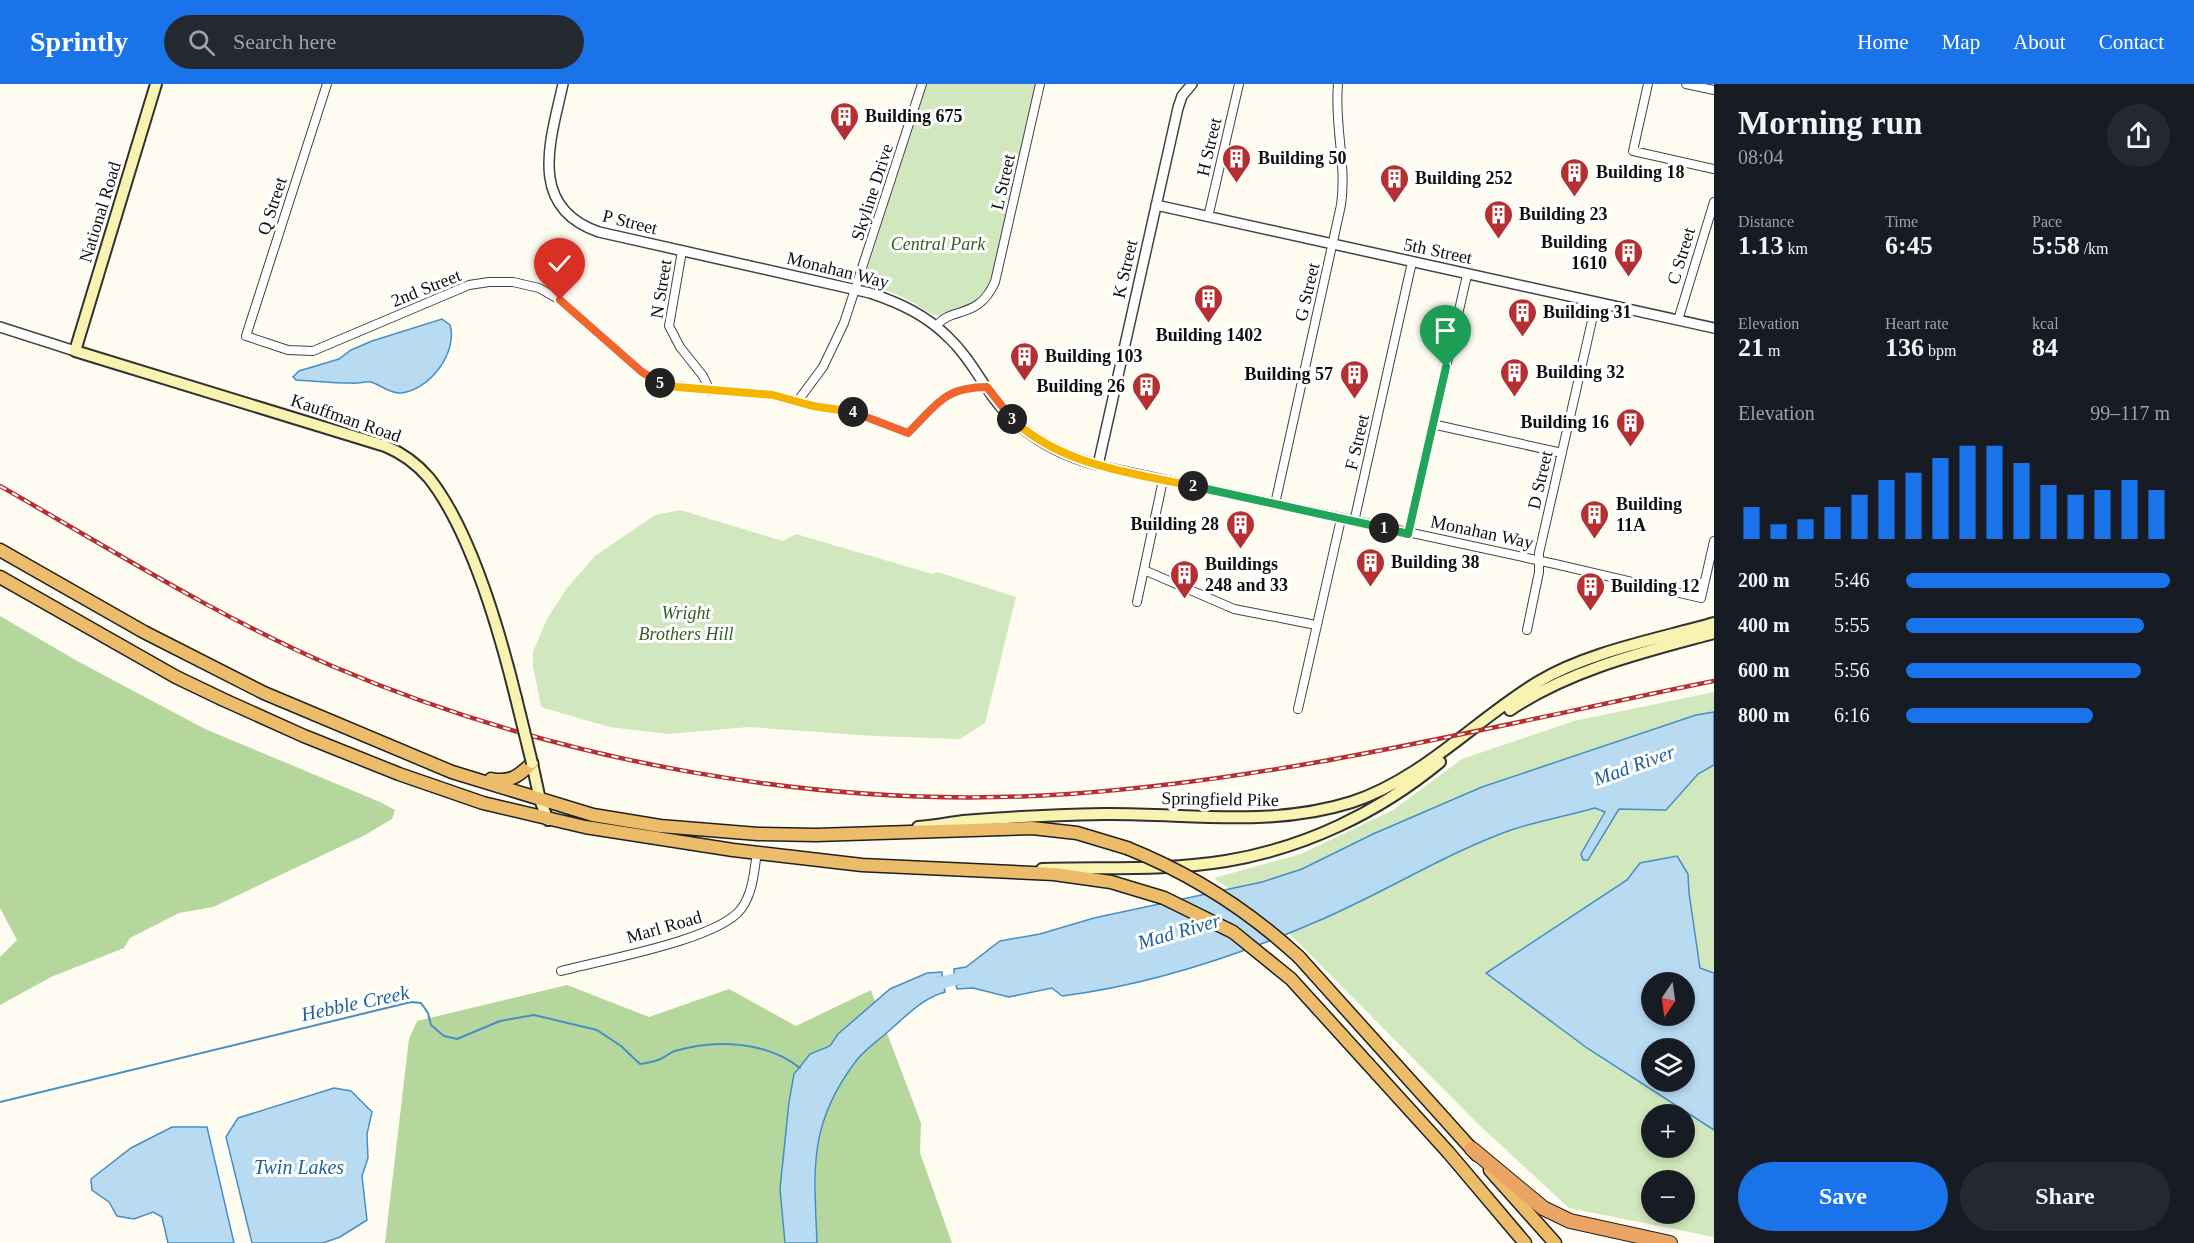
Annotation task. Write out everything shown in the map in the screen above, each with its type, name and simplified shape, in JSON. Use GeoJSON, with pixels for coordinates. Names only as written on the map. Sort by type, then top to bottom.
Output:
{"type":"FeatureCollection","features":[{"type":"Feature","properties":{"kind":"highway"},"geometry":{"type":"LineString","coordinates":[[0,550],[193,658],[264,693],[452,772],[540,800],[623,821],[768,834],[1032,828],[1071,832],[1154,858],[1212,890],[1258,921],[1299,957],[1555,1243]]}},
{"type":"Feature","properties":{"kind":"highway"},"geometry":{"type":"LineString","coordinates":[[0,577],[176,677],[273,723],[453,794],[548,820],[639,836],[757,852],[833,862],[1054,874],[1111,882],[1144,891],[1194,911],[1233,932],[1269,959],[1306,994],[1525,1243]]}},
{"type":"Feature","properties":{"kind":"highway"},"geometry":{"type":"LineString","coordinates":[[378,742],[405,748],[501,782],[517,777],[532,763]]}},
{"type":"Feature","properties":{"kind":"highway"},"geometry":{"type":"LineString","coordinates":[[1472,1149],[1543,1208],[1570,1221],[1670,1243]]}},
{"type":"Feature","properties":{"kind":"main road","name":"National Road"},"geometry":{"type":"LineString","coordinates":[[75,351],[156,84]]}},
{"type":"Feature","properties":{"kind":"main road","name":"Kauffman Road"},"geometry":{"type":"LineString","coordinates":[[75,351],[385,446],[413,462],[434,484],[468,552],[496,625],[540,800],[548,820]]}},
{"type":"Feature","properties":{"kind":"main road","name":"Springfield Pike"},"geometry":{"type":"LineString","coordinates":[[859,833],[877,829],[1018,817],[1105,814],[1248,819],[1287,817],[1330,808],[1385,788],[1433,759],[1523,692],[1555,672],[1579,662],[1714,623]]}},
{"type":"Feature","properties":{"kind":"main road"},"geometry":{"type":"LineString","coordinates":[[883,866],[1039,869],[1160,867],[1223,861],[1280,849],[1335,829],[1384,802],[1494,720],[1540,691],[1639,654],[1714,633]]}},
{"type":"Feature","properties":{"kind":"street","name":"Q Street"},"geometry":{"type":"LineString","coordinates":[[246,336],[327,84]]}},
{"type":"Feature","properties":{"kind":"street","name":"P Street"},"geometry":{"type":"LineString","coordinates":[[563,84],[547,164],[551,186],[561,205],[574,219],[592,230],[682,251]]}},
{"type":"Feature","properties":{"kind":"street","name":"Skyline Drive"},"geometry":{"type":"LineString","coordinates":[[797,402],[832,351],[855,290],[922,84]]}},
{"type":"Feature","properties":{"kind":"street","name":"L Street"},"geometry":{"type":"LineString","coordinates":[[936,326],[941,320],[974,308],[987,297],[995,282],[1040,84]]}},
{"type":"Feature","properties":{"kind":"street","name":"K Street"},"geometry":{"type":"LineString","coordinates":[[1098,465],[1178,108],[1184,94],[1192,84]]}},
{"type":"Feature","properties":{"kind":"street","name":"H Street"},"geometry":{"type":"LineString","coordinates":[[1208,217],[1239,84]]}},
{"type":"Feature","properties":{"kind":"street","name":"G Street"},"geometry":{"type":"LineString","coordinates":[[1275,504],[1344,182],[1337,109],[1338,84]]}},
{"type":"Feature","properties":{"kind":"street"},"geometry":{"type":"LineString","coordinates":[[1648,84],[1633,151],[1714,169]]}},
{"type":"Feature","properties":{"kind":"street"},"geometry":{"type":"LineString","coordinates":[[1686,84],[1714,90]]}},
{"type":"Feature","properties":{"kind":"street","name":"C Street"},"geometry":{"type":"LineString","coordinates":[[1678,320],[1714,202]]}},
{"type":"Feature","properties":{"kind":"street","name":"5th Street"},"geometry":{"type":"LineString","coordinates":[[1156,205],[1714,328]]}},
{"type":"Feature","properties":{"kind":"street","name":"Monahan Way"},"geometry":{"type":"LineString","coordinates":[[682,251],[855,290],[900,303],[936,326],[966,356],[1008,415],[1039,441],[1069,456],[1098,465],[1701,598],[1714,541]]}},
{"type":"Feature","properties":{"kind":"street","name":"N Street"},"geometry":{"type":"LineString","coordinates":[[682,251],[669,326],[680,347],[703,375],[710,391]]}},
{"type":"Feature","properties":{"kind":"street","name":"F Street"},"geometry":{"type":"LineString","coordinates":[[1354,522],[1412,262]]}},
{"type":"Feature","properties":{"kind":"street"},"geometry":{"type":"LineString","coordinates":[[1408,534],[1467,275]]}},
{"type":"Feature","properties":{"kind":"street","name":"2nd Street"},"geometry":{"type":"LineString","coordinates":[[246,336],[288,350],[313,351],[470,285],[513,282],[538,288],[560,300],[629,362],[653,379],[670,386],[773,395],[797,402],[858,413],[908,433],[952,392],[968,387],[987,387]]}},
{"type":"Feature","properties":{"kind":"street","name":"D Street"},"geometry":{"type":"LineString","coordinates":[[1527,630],[1539,572],[1539,561],[1596,303]]}},
{"type":"Feature","properties":{"kind":"street","name":"Kauffman Road"},"geometry":{"type":"LineString","coordinates":[[0,327],[75,351]]}},
{"type":"Feature","properties":{"kind":"street"},"geometry":{"type":"LineString","coordinates":[[1432,424],[1562,453]]}},
{"type":"Feature","properties":{"kind":"street"},"geometry":{"type":"LineString","coordinates":[[1137,602],[1163,480]]}},
{"type":"Feature","properties":{"kind":"street"},"geometry":{"type":"LineString","coordinates":[[1298,709],[1341,519]]}},
{"type":"Feature","properties":{"kind":"street"},"geometry":{"type":"LineString","coordinates":[[1144,570],[1234,609],[1316,625]]}},
{"type":"Feature","properties":{"kind":"street","name":"Marl Road"},"geometry":{"type":"LineString","coordinates":[[561,970],[714,929],[726,923],[741,910],[753,882],[757,852]]}},
{"type":"Feature","properties":{"kind":"green space","name":"Central Park"},"geometry":{"type":"Polygon","coordinates":[[[927,84],[1036,84],[991,281],[982,294],[967,306],[951,314],[942,315],[929,313],[916,304],[871,286],[865,276],[927,84]]]}},
{"type":"Feature","properties":{"kind":"green space","name":"Wright Brothers Hill"},"geometry":{"type":"Polygon","coordinates":[[[680,510],[783,541],[796,534],[932,574],[937,572],[1016,597],[985,723],[960,739],[874,736],[749,727],[668,734],[609,727],[541,707],[533,666],[533,652],[547,619],[567,588],[595,556],[655,515],[680,510]]]}},
{"type":"Feature","properties":{"kind":"green space"},"geometry":{"type":"Polygon","coordinates":[[[0,616],[79,662],[205,729],[380,802],[395,810],[392,819],[365,835],[213,907],[179,913],[130,938],[124,948],[51,977],[0,1005],[0,957],[17,940],[0,908],[0,616]]]}},
{"type":"Feature","properties":{"kind":"green space"},"geometry":{"type":"Polygon","coordinates":[[[1714,692],[1714,1237],[1649,1224],[1695,1224],[1695,1170],[1641,1170],[1641,1222],[1569,1208],[1477,1123],[1284,928],[1214,878],[1301,854],[1393,810],[1462,759],[1574,721],[1714,692]]]}},
{"type":"Feature","properties":{"kind":"green space"},"geometry":{"type":"Polygon","coordinates":[[[567,985],[649,1017],[729,989],[796,1026],[871,990],[875,1002],[839,1034],[830,1046],[810,1054],[789,1102],[780,1189],[785,1243],[385,1243],[409,1039],[417,1021],[567,985]]]}},
{"type":"Feature","properties":{"kind":"green space"},"geometry":{"type":"Polygon","coordinates":[[[887,1033],[921,1123],[920,1153],[952,1243],[817,1243],[816,1170],[822,1126],[841,1082],[856,1060],[887,1033]]]}},
{"type":"Feature","properties":{"kind":"water"},"geometry":{"type":"Polygon","coordinates":[[[442,319],[450,325],[450,347],[446,358],[431,377],[412,390],[397,393],[371,382],[324,382],[296,380],[293,377],[299,371],[339,359],[351,350],[372,341],[442,319]]]}},
{"type":"Feature","properties":{"kind":"water"},"geometry":{"type":"Polygon","coordinates":[[[1714,712],[1714,765],[1698,774],[1666,810],[1619,809],[1588,860],[1583,860],[1581,854],[1605,812],[1595,808],[1511,830],[1438,862],[1318,921],[1193,968],[1128,985],[1062,996],[1052,988],[1009,997],[973,988],[957,989],[956,985],[964,982],[955,981],[955,977],[962,974],[954,974],[954,969],[966,967],[1000,941],[1040,934],[1094,918],[1262,882],[1302,869],[1373,834],[1482,787],[1696,715],[1714,712]]]}},
{"type":"Feature","properties":{"kind":"water"},"geometry":{"type":"Polygon","coordinates":[[[1677,856],[1688,874],[1700,968],[1714,973],[1714,1130],[1695,1118],[1695,1104],[1674,1104],[1655,1092],[1695,1092],[1695,1038],[1641,1038],[1641,1083],[1587,1048],[1486,973],[1627,880],[1640,863],[1677,856]]]}},
{"type":"Feature","properties":{"kind":"water"},"geometry":{"type":"Polygon","coordinates":[[[942,972],[942,977],[935,979],[942,980],[943,984],[937,987],[944,987],[945,992],[930,998],[916,1008],[868,1049],[856,1061],[840,1084],[829,1106],[817,1148],[815,1192],[817,1243],[785,1243],[780,1189],[794,1074],[810,1054],[830,1046],[838,1034],[890,989],[927,973],[942,972]]]}},
{"type":"Feature","properties":{"kind":"water","name":"Twin Lakes"},"geometry":{"type":"Polygon","coordinates":[[[334,1088],[351,1091],[372,1112],[367,1134],[368,1158],[362,1176],[367,1220],[340,1237],[323,1243],[252,1243],[226,1137],[238,1118],[334,1088]]]}},
{"type":"Feature","properties":{"kind":"water","name":"Twin Lakes"},"geometry":{"type":"Polygon","coordinates":[[[172,1127],[207,1127],[234,1243],[168,1243],[162,1217],[153,1212],[134,1219],[117,1216],[109,1202],[92,1190],[91,1179],[131,1148],[172,1127]]]}},
{"type":"Feature","properties":{"kind":"waterway","name":"Mad River"},"geometry":{"type":"LineString","coordinates":[[927,986],[969,976]]}},
{"type":"Feature","properties":{"kind":"waterway","name":"Hebble Creek"},"geometry":{"type":"LineString","coordinates":[[0,1102],[411,1002],[421,1003],[428,1013],[431,1025],[444,1036],[457,1039],[500,1021],[534,1015],[597,1030],[621,1046],[640,1064],[656,1061],[675,1051],[690,1047],[723,1044],[772,1052],[800,1068]]}},
{"type":"Feature","properties":{"kind":"railway"},"geometry":{"type":"LineString","coordinates":[[0,486],[247,626],[332,666],[418,700],[508,729],[600,753],[693,772],[787,786],[882,795],[976,797],[1069,794],[1151,787],[1313,763],[1393,748],[1714,681]]}},
{"type":"Feature","properties":{"kind":"place","name":"Building 675"},"geometry":{"type":"Point","coordinates":[844,142]}},
{"type":"Feature","properties":{"kind":"place","name":"Building 50"},"geometry":{"type":"Point","coordinates":[1237,184]}},
{"type":"Feature","properties":{"kind":"place","name":"Building 18"},"geometry":{"type":"Point","coordinates":[1575,198]}},
{"type":"Feature","properties":{"kind":"place","name":"Building 252"},"geometry":{"type":"Point","coordinates":[1394,204]}},
{"type":"Feature","properties":{"kind":"place","name":"Building 23"},"geometry":{"type":"Point","coordinates":[1498,240]}},
{"type":"Feature","properties":{"kind":"place","name":"Building 1610"},"geometry":{"type":"Point","coordinates":[1628,278]}},
{"type":"Feature","properties":{"kind":"place","name":"Building 1402"},"geometry":{"type":"Point","coordinates":[1209,324]}},
{"type":"Feature","properties":{"kind":"place","name":"Building 31"},"geometry":{"type":"Point","coordinates":[1522,338]}},
{"type":"Feature","properties":{"kind":"place","name":"Building 103"},"geometry":{"type":"Point","coordinates":[1024,382]}},
{"type":"Feature","properties":{"kind":"place","name":"Building 32"},"geometry":{"type":"Point","coordinates":[1515,398]}},
{"type":"Feature","properties":{"kind":"place","name":"Building 57"},"geometry":{"type":"Point","coordinates":[1354,400]}},
{"type":"Feature","properties":{"kind":"place","name":"Building 26"},"geometry":{"type":"Point","coordinates":[1146,412]}},
{"type":"Feature","properties":{"kind":"place","name":"Building 16"},"geometry":{"type":"Point","coordinates":[1630,448]}},
{"type":"Feature","properties":{"kind":"place","name":"Building 11A"},"geometry":{"type":"Point","coordinates":[1595,540]}},
{"type":"Feature","properties":{"kind":"place","name":"Building 28"},"geometry":{"type":"Point","coordinates":[1240,550]}},
{"type":"Feature","properties":{"kind":"place","name":"Building 38"},"geometry":{"type":"Point","coordinates":[1370,588]}},
{"type":"Feature","properties":{"kind":"place","name":"Buildings 248 and 33"},"geometry":{"type":"Point","coordinates":[1184,600]}},
{"type":"Feature","properties":{"kind":"place","name":"Building 12"},"geometry":{"type":"Point","coordinates":[1590,612]}},
{"type":"Feature","properties":{"kind":"route"},"geometry":{"type":"LineString","coordinates":[[560,300],[629,362],[665,385],[710,391],[773,395],[813,406],[848,410],[908,433],[952,392],[968,387],[987,387],[1000,406],[1023,429],[1039,441],[1081,460],[1408,534],[1446,367]]}}]}
